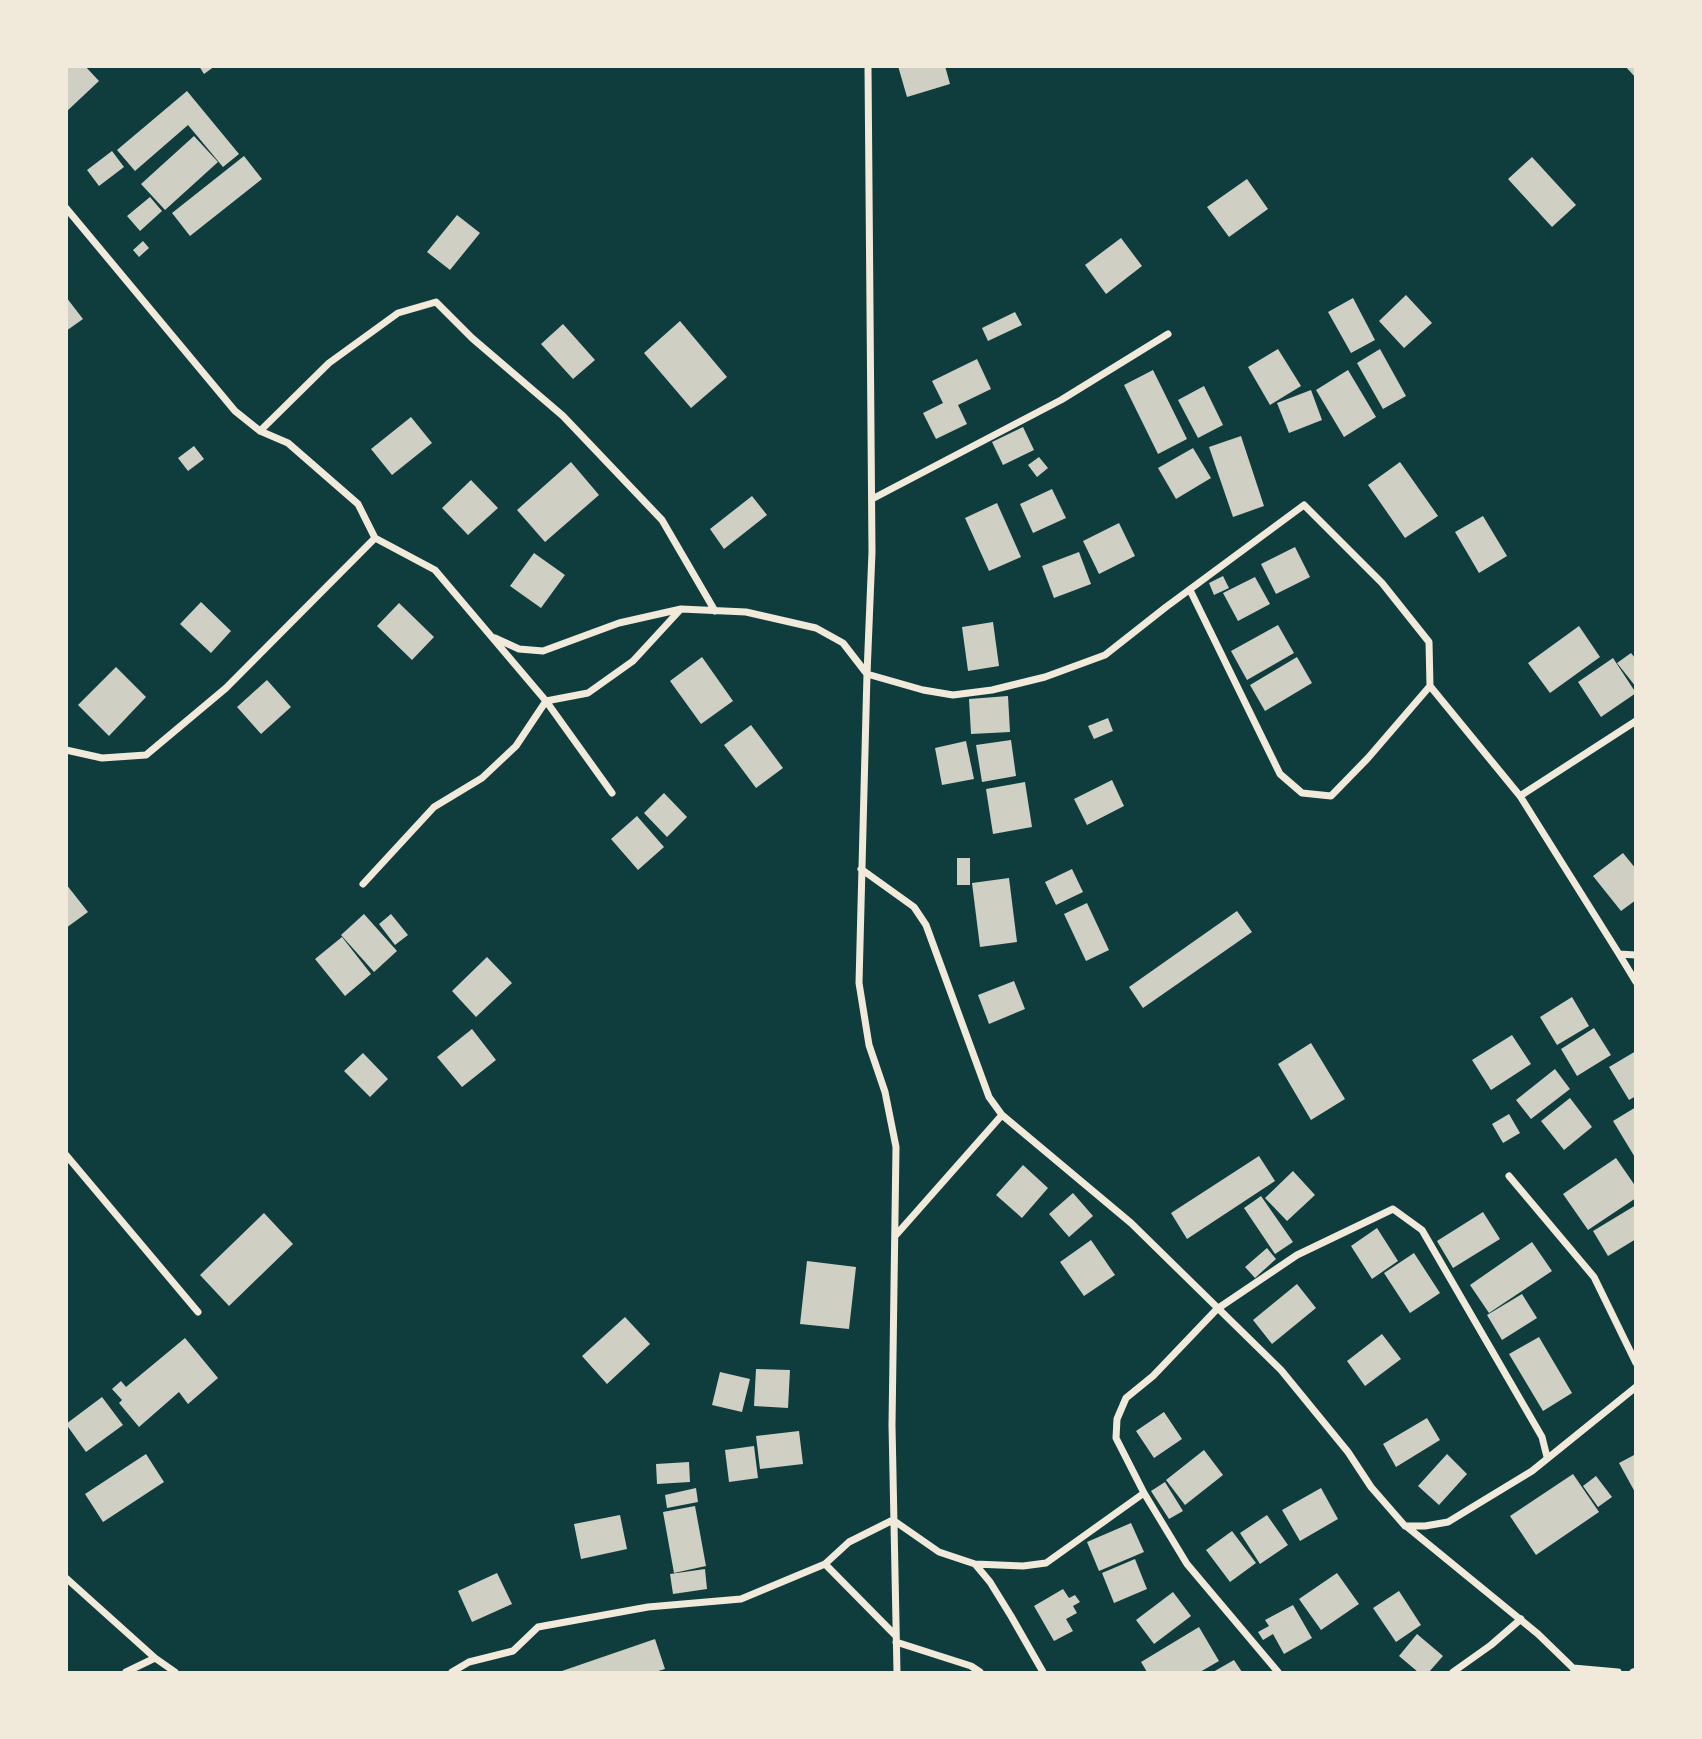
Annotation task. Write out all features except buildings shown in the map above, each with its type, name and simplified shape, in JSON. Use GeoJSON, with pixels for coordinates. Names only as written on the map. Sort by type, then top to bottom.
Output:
{"type":"FeatureCollection","features":[{"type":"Feature","properties":{"kind":"street"},"geometry":{"type":"LineString","coordinates":[[868,66],[872,499],[859,983],[869,1045],[885,1092],[895,1147],[893,1520],[897,1672]]}},
{"type":"Feature","properties":{"kind":"street"},"geometry":{"type":"LineString","coordinates":[[66,208],[235,411],[260,431],[288,443],[358,504],[375,538],[435,570],[546,701],[612,793]]}},
{"type":"Feature","properties":{"kind":"street"},"geometry":{"type":"LineString","coordinates":[[260,431],[329,363],[398,313],[436,302],[472,338],[563,416],[662,520],[715,611]]}},
{"type":"Feature","properties":{"kind":"street"},"geometry":{"type":"LineString","coordinates":[[872,499],[1061,400],[1168,334]]}},
{"type":"Feature","properties":{"kind":"street"},"geometry":{"type":"LineString","coordinates":[[495,638],[519,649],[543,651],[619,623],[681,609],[746,612],[816,628],[843,643],[867,674],[923,690],[953,695],[992,690],[1045,677],[1105,655],[1304,505],[1381,583],[1429,642],[1430,686],[1520,796],[1636,982]]}},
{"type":"Feature","properties":{"kind":"street"},"geometry":{"type":"LineString","coordinates":[[66,750],[102,758],[146,755],[226,688],[375,538]]}},
{"type":"Feature","properties":{"kind":"street"},"geometry":{"type":"LineString","coordinates":[[1189,590],[1280,774],[1302,793],[1331,796],[1430,686]]}},
{"type":"Feature","properties":{"kind":"street"},"geometry":{"type":"LineString","coordinates":[[363,884],[434,807],[482,778],[516,746],[546,701],[588,693],[633,661],[681,609]]}},
{"type":"Feature","properties":{"kind":"street"},"geometry":{"type":"LineString","coordinates":[[1520,796],[1636,721]]}},
{"type":"Feature","properties":{"kind":"street"},"geometry":{"type":"LineString","coordinates":[[861,869],[914,907],[926,925],[989,1097],[1002,1115],[1130,1223],[1299,1391],[1348,1451],[1371,1488],[1405,1525],[1521,1619],[1574,1670],[1618,1672]]}},
{"type":"Feature","properties":{"kind":"street"},"geometry":{"type":"LineString","coordinates":[[1619,954],[1636,955]]}},
{"type":"Feature","properties":{"kind":"street"},"geometry":{"type":"LineString","coordinates":[[895,1236],[1002,1115]]}},
{"type":"Feature","properties":{"kind":"street"},"geometry":{"type":"LineString","coordinates":[[66,1155],[198,1312]]}},
{"type":"Feature","properties":{"kind":"street"},"geometry":{"type":"LineString","coordinates":[[1509,1177],[1594,1277],[1636,1363]]}},
{"type":"Feature","properties":{"kind":"street"},"geometry":{"type":"LineString","coordinates":[[1278,1672],[1187,1564],[1144,1493],[1116,1438],[1117,1419],[1126,1398],[1153,1376],[1217,1309],[1297,1255],[1393,1209],[1422,1230],[1542,1437],[1547,1457]]}},
{"type":"Feature","properties":{"kind":"street"},"geometry":{"type":"LineString","coordinates":[[1405,1525],[1425,1527],[1448,1522],[1532,1471],[1636,1387]]}},
{"type":"Feature","properties":{"kind":"street"},"geometry":{"type":"LineString","coordinates":[[893,1520],[939,1552],[975,1564],[1023,1566],[1046,1563],[1144,1493]]}},
{"type":"Feature","properties":{"kind":"street"},"geometry":{"type":"LineString","coordinates":[[452,1672],[469,1662],[513,1651],[538,1627],[648,1607],[741,1599],[825,1564],[849,1542],[893,1520]]}},
{"type":"Feature","properties":{"kind":"street"},"geometry":{"type":"LineString","coordinates":[[825,1564],[895,1639],[981,1672]]}},
{"type":"Feature","properties":{"kind":"street"},"geometry":{"type":"LineString","coordinates":[[975,1564],[1012,1616],[1043,1672]]}},
{"type":"Feature","properties":{"kind":"street"},"geometry":{"type":"LineString","coordinates":[[66,1578],[155,1658],[175,1672]]}},
{"type":"Feature","properties":{"kind":"street"},"geometry":{"type":"LineString","coordinates":[[1453,1672],[1521,1619]]}},
{"type":"Feature","properties":{"kind":"street"},"geometry":{"type":"LineString","coordinates":[[126,1672],[155,1658]]}}]}
